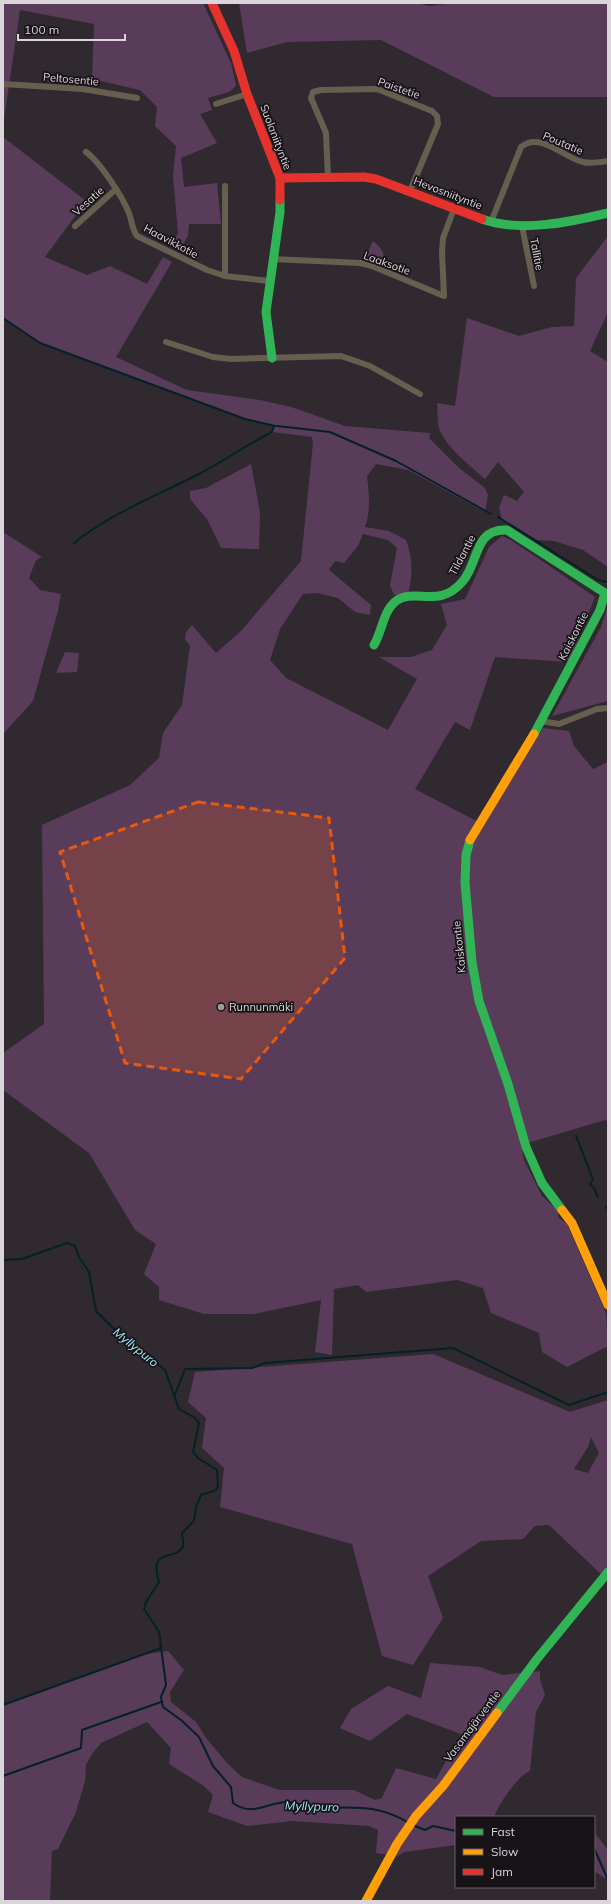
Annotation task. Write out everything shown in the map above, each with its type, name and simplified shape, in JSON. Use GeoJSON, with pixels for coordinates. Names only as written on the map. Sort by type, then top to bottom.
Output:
{"type":"FeatureCollection","features":[{"type":"Feature","properties":{"kind":"street","name":"Suolaniityntie"},"geometry":{"type":"LineString","coordinates":[[212,3],[234,51],[247,94],[280,178],[280,212],[269,281],[266,325],[272,358]]}},
{"type":"Feature","properties":{"kind":"street","name":"Peltosentie"},"geometry":{"type":"LineString","coordinates":[[3,84],[83,89],[137,98]]}},
{"type":"Feature","properties":{"kind":"street","name":"Paistetie"},"geometry":{"type":"LineString","coordinates":[[328,178],[326,133],[311,98],[313,92],[320,90],[377,88],[432,111],[437,116],[438,124],[410,191]]}},
{"type":"Feature","properties":{"kind":"street"},"geometry":{"type":"LineString","coordinates":[[216,104],[247,94]]}},
{"type":"Feature","properties":{"kind":"street","name":"Poutatie"},"geometry":{"type":"LineString","coordinates":[[491,222],[521,147],[527,142],[538,142],[584,163],[608,161]]}},
{"type":"Feature","properties":{"kind":"street","name":"Haavikkotie"},"geometry":{"type":"LineString","coordinates":[[86,152],[94,158],[124,203],[137,236],[180,259],[225,276],[269,281]]}},
{"type":"Feature","properties":{"kind":"street","name":"Hevosniityntie"},"geometry":{"type":"LineString","coordinates":[[280,178],[364,177],[376,179],[491,222],[522,226],[578,220],[608,213]]}},
{"type":"Feature","properties":{"kind":"street"},"geometry":{"type":"LineString","coordinates":[[225,186],[225,276]]}},
{"type":"Feature","properties":{"kind":"street","name":"Vesatie"},"geometry":{"type":"LineString","coordinates":[[75,226],[115,190]]}},
{"type":"Feature","properties":{"kind":"street","name":"Laaksotie"},"geometry":{"type":"LineString","coordinates":[[272,259],[360,263],[372,266],[444,296],[442,252],[443,238],[454,209]]}},
{"type":"Feature","properties":{"kind":"street","name":"Tallitie"},"geometry":{"type":"LineString","coordinates":[[522,226],[534,286]]}},
{"type":"Feature","properties":{"kind":"street"},"geometry":{"type":"LineString","coordinates":[[166,342],[213,357],[248,359],[340,356],[370,366],[420,394]]}},
{"type":"Feature","properties":{"kind":"street","name":"Tildantie"},"geometry":{"type":"LineString","coordinates":[[374,645],[382,631],[389,612],[396,601],[404,598],[436,598],[452,591],[464,580],[487,534],[498,529],[507,530],[605,593]]}},
{"type":"Feature","properties":{"kind":"street","name":"Kaiskontie"},"geometry":{"type":"LineString","coordinates":[[605,593],[600,610],[580,650],[471,838],[468,846],[466,883],[472,962],[479,1001],[508,1084],[526,1147],[542,1184],[572,1223],[608,1305]]}},
{"type":"Feature","properties":{"kind":"street"},"geometry":{"type":"LineString","coordinates":[[540,721],[559,724],[597,709],[608,708]]}},
{"type":"Feature","properties":{"kind":"street","name":"Vasamajärventie"},"geometry":{"type":"LineString","coordinates":[[366,1901],[416,1816],[443,1786],[537,1659],[608,1572]]}},
{"type":"Feature","properties":{"kind":"highlighted area"},"geometry":{"type":"Polygon","coordinates":[[[198,802],[329,818],[345,958],[241,1079],[125,1063],[60,852],[198,802]]]}},
{"type":"Feature","properties":{"kind":"shaded area"},"geometry":{"type":"Polygon","coordinates":[[[3,3],[203,3],[231,63],[236,86],[229,92],[208,98],[212,110],[200,114],[217,143],[181,158],[184,187],[217,183],[221,224],[189,224],[188,236],[179,251],[171,247],[178,233],[173,176],[176,146],[155,126],[157,107],[140,90],[92,79],[94,24],[20,10],[3,126],[3,3]]]}},
{"type":"Feature","properties":{"kind":"shaded area"},"geometry":{"type":"Polygon","coordinates":[[[239,3],[417,3],[429,6],[453,3],[608,3],[608,97],[494,97],[381,40],[287,42],[247,53],[239,3]]]}},
{"type":"Feature","properties":{"kind":"shaded area"},"geometry":{"type":"Polygon","coordinates":[[[3,137],[86,201],[45,257],[87,275],[110,266],[147,284],[163,257],[172,262],[116,357],[187,390],[260,400],[291,407],[345,426],[430,433],[429,438],[459,468],[485,488],[488,495],[485,512],[408,470],[376,464],[367,476],[369,508],[365,527],[389,531],[406,540],[412,567],[408,594],[394,595],[390,585],[397,548],[388,540],[363,534],[358,546],[344,563],[335,561],[329,570],[371,605],[370,615],[355,612],[338,598],[317,593],[303,594],[280,629],[270,660],[286,678],[388,730],[417,679],[379,657],[411,657],[432,650],[447,625],[441,604],[465,599],[489,547],[502,536],[511,540],[595,597],[569,662],[495,657],[470,730],[455,722],[415,789],[484,825],[543,728],[569,731],[574,746],[593,769],[608,762],[608,1121],[605,1120],[521,1145],[524,1160],[542,1196],[557,1210],[559,1218],[567,1224],[606,1313],[608,1346],[567,1367],[542,1352],[539,1333],[491,1313],[483,1288],[457,1280],[366,1292],[358,1285],[334,1289],[332,1355],[315,1352],[321,1300],[254,1314],[204,1314],[159,1300],[159,1287],[144,1274],[156,1244],[135,1230],[89,1153],[3,1090],[3,1053],[44,1024],[42,825],[130,785],[159,758],[163,733],[182,705],[190,646],[185,639],[186,632],[192,625],[216,653],[241,631],[301,561],[313,443],[312,437],[272,432],[273,425],[245,419],[40,343],[3,318],[3,137]]]}},
{"type":"Feature","properties":{"kind":"shaded area"},"geometry":{"type":"Polygon","coordinates":[[[608,236],[608,312],[590,351],[608,362],[608,567],[583,550],[554,541],[537,540],[502,520],[499,508],[504,495],[517,501],[524,492],[498,462],[485,479],[452,448],[442,435],[439,428],[437,403],[455,406],[467,318],[519,336],[552,327],[574,326],[576,278],[608,236]]]}},
{"type":"Feature","properties":{"kind":"shaded area"},"geometry":{"type":"Polygon","coordinates":[[[372,242],[374,242],[382,251],[384,256],[383,263],[367,256],[372,242]]]}},
{"type":"Feature","properties":{"kind":"shaded area"},"geometry":{"type":"Polygon","coordinates":[[[251,464],[260,512],[259,549],[221,548],[207,519],[190,499],[190,491],[206,488],[251,464]]]}},
{"type":"Feature","properties":{"kind":"shaded area"},"geometry":{"type":"Polygon","coordinates":[[[3,532],[42,557],[36,560],[29,578],[40,590],[61,594],[58,611],[33,701],[3,734],[3,532]]]}},
{"type":"Feature","properties":{"kind":"shaded area"},"geometry":{"type":"Polygon","coordinates":[[[608,605],[608,701],[552,716],[601,627],[608,605]]]}},
{"type":"Feature","properties":{"kind":"shaded area"},"geometry":{"type":"Polygon","coordinates":[[[65,652],[79,653],[77,672],[56,673],[65,652]]]}},
{"type":"Feature","properties":{"kind":"shaded area"},"geometry":{"type":"Polygon","coordinates":[[[433,1354],[570,1412],[608,1400],[608,1566],[602,1575],[549,1525],[535,1526],[523,1539],[481,1541],[428,1576],[443,1618],[413,1665],[382,1656],[352,1544],[220,1507],[224,1468],[202,1448],[206,1418],[188,1402],[195,1372],[433,1354]],[[591,1437],[588,1447],[574,1469],[588,1473],[599,1453],[591,1437]]]}},
{"type":"Feature","properties":{"kind":"shaded area"},"geometry":{"type":"Polygon","coordinates":[[[168,1651],[184,1670],[170,1692],[171,1702],[196,1722],[206,1738],[227,1763],[242,1777],[279,1790],[354,1790],[375,1800],[382,1798],[396,1768],[436,1779],[461,1734],[407,1714],[370,1741],[340,1728],[351,1709],[388,1686],[421,1698],[430,1663],[480,1667],[502,1675],[540,1671],[540,1680],[545,1695],[536,1712],[530,1771],[514,1784],[494,1816],[455,1816],[455,1845],[404,1852],[398,1856],[376,1853],[378,1830],[369,1826],[292,1821],[247,1826],[208,1812],[213,1795],[204,1786],[169,1764],[171,1748],[147,1722],[101,1743],[92,1754],[86,1765],[85,1781],[76,1812],[58,1849],[52,1851],[50,1901],[3,1901],[3,1705],[146,1654],[168,1651]]]}},
{"type":"Feature","properties":{"kind":"shaded area"},"geometry":{"type":"Polygon","coordinates":[[[595,1833],[608,1850],[608,1880],[595,1872],[595,1833]]]}},
{"type":"Feature","properties":{"kind":"waterway"},"geometry":{"type":"LineString","coordinates":[[3,318],[40,343],[245,419],[275,426]]}},
{"type":"Feature","properties":{"kind":"waterway"},"geometry":{"type":"LineString","coordinates":[[74,543],[118,514],[207,470],[272,432],[274,426]]}},
{"type":"Feature","properties":{"kind":"waterway"},"geometry":{"type":"LineString","coordinates":[[277,426],[330,432],[396,461],[491,514]]}},
{"type":"Feature","properties":{"kind":"waterway"},"geometry":{"type":"LineString","coordinates":[[498,517],[598,580],[607,582]]}},
{"type":"Feature","properties":{"kind":"waterway"},"geometry":{"type":"LineString","coordinates":[[576,1136],[593,1179],[590,1184],[594,1188],[598,1197]]}},
{"type":"Feature","properties":{"kind":"waterway","name":"Myllypuro"},"geometry":{"type":"LineString","coordinates":[[3,1260],[22,1259],[67,1243],[75,1246],[79,1257],[89,1272],[96,1311],[118,1333],[165,1370],[179,1409],[195,1418],[199,1423],[193,1452],[198,1458],[217,1470],[218,1487],[214,1491],[201,1495],[196,1507],[194,1521],[182,1533],[183,1546],[180,1551],[160,1558],[157,1563],[159,1582],[146,1602],[144,1609],[159,1632],[166,1685],[161,1697],[163,1707],[181,1720],[199,1737],[213,1766],[231,1787],[233,1803],[241,1807],[254,1809],[281,1802],[289,1802],[310,1807],[372,1809],[396,1816],[409,1823]]}},
{"type":"Feature","properties":{"kind":"waterway"},"geometry":{"type":"LineString","coordinates":[[174,1397],[185,1369],[252,1368],[265,1363],[453,1348],[569,1405],[608,1392]]}},
{"type":"Feature","properties":{"kind":"waterway"},"geometry":{"type":"LineString","coordinates":[[3,1705],[161,1648]]}},
{"type":"Feature","properties":{"kind":"waterway"},"geometry":{"type":"LineString","coordinates":[[3,1776],[81,1748],[82,1730],[161,1702]]}},
{"type":"Feature","properties":{"kind":"waterway","name":"Myllypuro"},"geometry":{"type":"LineString","coordinates":[[413,1825],[425,1830],[433,1826],[455,1831]]}},
{"type":"Feature","properties":{"kind":"waterway","name":"Myllypuro"},"geometry":{"type":"LineString","coordinates":[[595,1850],[608,1880]]}},
{"type":"Feature","properties":{"kind":"traffic: fast"},"geometry":{"type":"LineString","coordinates":[[272,358],[266,312],[280,212],[280,200]]}},
{"type":"Feature","properties":{"kind":"traffic: fast"},"geometry":{"type":"LineString","coordinates":[[482,219],[497,223],[529,226],[561,223],[608,213]]}},
{"type":"Feature","properties":{"kind":"traffic: fast"},"geometry":{"type":"LineString","coordinates":[[374,645],[385,616],[396,601],[403,597],[436,596],[454,590],[463,581],[468,573],[483,540],[488,534],[496,531],[507,530],[605,593],[600,610],[534,734]]}},
{"type":"Feature","properties":{"kind":"traffic: fast"},"geometry":{"type":"LineString","coordinates":[[470,840],[466,855],[465,883],[472,962],[479,1001],[508,1084],[526,1147],[542,1183],[562,1210]]}},
{"type":"Feature","properties":{"kind":"traffic: fast"},"geometry":{"type":"LineString","coordinates":[[497,1713],[537,1659],[608,1572]]}},
{"type":"Feature","properties":{"kind":"traffic: slow"},"geometry":{"type":"LineString","coordinates":[[470,840],[534,734]]}},
{"type":"Feature","properties":{"kind":"traffic: slow"},"geometry":{"type":"LineString","coordinates":[[562,1210],[572,1223],[608,1305]]}},
{"type":"Feature","properties":{"kind":"traffic: slow"},"geometry":{"type":"LineString","coordinates":[[366,1901],[397,1844],[416,1816],[443,1786],[497,1713]]}},
{"type":"Feature","properties":{"kind":"traffic: jam"},"geometry":{"type":"LineString","coordinates":[[212,3],[234,51],[247,94],[280,178],[280,200]]}},
{"type":"Feature","properties":{"kind":"traffic: jam"},"geometry":{"type":"LineString","coordinates":[[280,178],[364,177],[376,179],[482,219]]}},
{"type":"Feature","properties":{"kind":"place","name":"Runnunmäki"},"geometry":{"type":"Point","coordinates":[221,1007]}}]}
